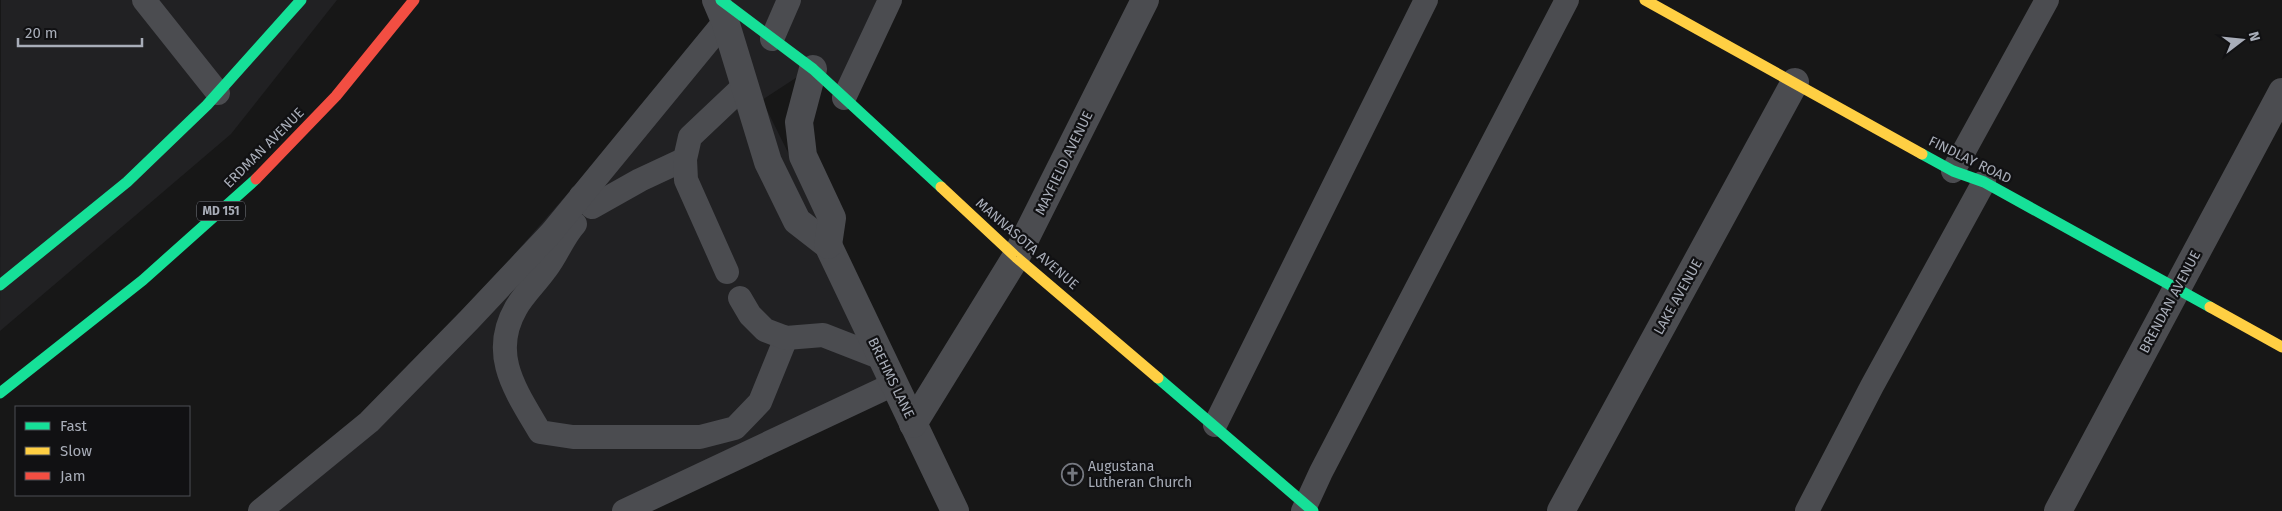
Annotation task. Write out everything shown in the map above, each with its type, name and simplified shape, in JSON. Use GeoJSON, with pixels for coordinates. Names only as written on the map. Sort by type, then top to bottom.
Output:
{"type":"FeatureCollection","features":[{"type":"Feature","properties":{"kind":"street"},"geometry":{"type":"LineString","coordinates":[[0,285],[127,182],[218,93],[302,0]]}},
{"type":"Feature","properties":{"kind":"street","name":"ERDMAN AVENUE"},"geometry":{"type":"LineString","coordinates":[[0,393],[187,242],[228,205],[291,143],[382,44],[414,0]]}},
{"type":"Feature","properties":{"kind":"street","name":"MAYFIELD AVENUE"},"geometry":{"type":"LineString","coordinates":[[913,424],[1016,257],[1145,0]]}},
{"type":"Feature","properties":{"kind":"street","name":"FINDLAY ROAD"},"geometry":{"type":"LineString","coordinates":[[1645,0],[1952,171],[1984,182],[2282,347]]}},
{"type":"Feature","properties":{"kind":"street","name":"MANNASOTA AVENUE"},"geometry":{"type":"LineString","coordinates":[[721,7],[772,39],[812,69],[1016,257],[1215,425],[1307,509]]}},
{"type":"Feature","properties":{"kind":"street","name":"BREHMS LANE"},"geometry":{"type":"LineString","coordinates":[[721,7],[768,162],[797,221],[828,245],[955,511]]}},
{"type":"Feature","properties":{"kind":"street"},"geometry":{"type":"LineString","coordinates":[[812,69],[799,122],[803,156],[832,218],[828,245]]}},
{"type":"Feature","properties":{"kind":"street","name":"LAKE AVENUE"},"geometry":{"type":"LineString","coordinates":[[1561,511],[1795,82]]}},
{"type":"Feature","properties":{"kind":"street","name":"BRENDAN AVENUE"},"geometry":{"type":"LineString","coordinates":[[2058,511],[2282,92]]}},
{"type":"Feature","properties":{"kind":"lane"},"geometry":{"type":"LineString","coordinates":[[144,0],[218,93]]}},
{"type":"Feature","properties":{"kind":"lane"},"geometry":{"type":"LineString","coordinates":[[772,39],[789,0]]}},
{"type":"Feature","properties":{"kind":"lane"},"geometry":{"type":"LineString","coordinates":[[844,98],[890,0]]}},
{"type":"Feature","properties":{"kind":"lane"},"geometry":{"type":"LineString","coordinates":[[1215,425],[1426,0]]}},
{"type":"Feature","properties":{"kind":"lane"},"geometry":{"type":"LineString","coordinates":[[1307,509],[1321,472],[1567,0]]}},
{"type":"Feature","properties":{"kind":"lane"},"geometry":{"type":"LineString","coordinates":[[1952,171],[2047,0]]}},
{"type":"Feature","properties":{"kind":"lane"},"geometry":{"type":"LineString","coordinates":[[721,7],[586,202],[548,267],[516,308],[505,334],[505,365],[516,390],[540,432],[573,437],[700,437],[734,428],[760,402],[786,338]]}},
{"type":"Feature","properties":{"kind":"lane"},"geometry":{"type":"LineString","coordinates":[[727,272],[686,180],[685,159],[690,137],[745,85]]}},
{"type":"Feature","properties":{"kind":"lane"},"geometry":{"type":"LineString","coordinates":[[260,511],[369,422],[551,233],[586,202],[685,159]]}},
{"type":"Feature","properties":{"kind":"lane"},"geometry":{"type":"LineString","coordinates":[[1807,511],[1872,386],[1984,182]]}},
{"type":"Feature","properties":{"kind":"lane"},"geometry":{"type":"LineString","coordinates":[[740,298],[750,315],[765,330],[786,338],[823,336],[882,358]]}},
{"type":"Feature","properties":{"kind":"lane"},"geometry":{"type":"LineString","coordinates":[[624,511],[894,384]]}},
{"type":"Feature","properties":{"kind":"lane"},"geometry":{"type":"LineString","coordinates":[[734,428],[748,453]]}},
{"type":"Feature","properties":{"kind":"shaded area"},"geometry":{"type":"Polygon","coordinates":[[[1,0],[337,0],[231,134],[0,331],[1,0]]]}},
{"type":"Feature","properties":{"kind":"shaded area"},"geometry":{"type":"Polygon","coordinates":[[[730,0],[888,0],[844,102],[808,70],[762,100],[897,372],[612,511],[252,511],[396,389],[734,4],[730,0]]]}},
{"type":"Feature","properties":{"kind":"traffic: fast"},"geometry":{"type":"LineString","coordinates":[[0,285],[127,182],[207,105],[301,0]]}},
{"type":"Feature","properties":{"kind":"traffic: fast"},"geometry":{"type":"LineString","coordinates":[[721,0],[813,69],[941,187]]}},
{"type":"Feature","properties":{"kind":"traffic: fast"},"geometry":{"type":"LineString","coordinates":[[1922,154],[1953,171],[1984,182],[2210,307]]}},
{"type":"Feature","properties":{"kind":"traffic: fast"},"geometry":{"type":"LineString","coordinates":[[0,393],[143,280],[256,179]]}},
{"type":"Feature","properties":{"kind":"traffic: fast"},"geometry":{"type":"LineString","coordinates":[[1158,378],[1313,511]]}},
{"type":"Feature","properties":{"kind":"traffic: slow"},"geometry":{"type":"LineString","coordinates":[[1645,0],[1922,154]]}},
{"type":"Feature","properties":{"kind":"traffic: slow"},"geometry":{"type":"LineString","coordinates":[[941,187],[1016,257],[1158,378]]}},
{"type":"Feature","properties":{"kind":"traffic: slow"},"geometry":{"type":"LineString","coordinates":[[2210,307],[2282,347]]}},
{"type":"Feature","properties":{"kind":"traffic: jam"},"geometry":{"type":"LineString","coordinates":[[256,179],[336,96],[414,0]]}},
{"type":"Feature","properties":{"kind":"place","name":"Augustana Lutheran Church"},"geometry":{"type":"Point","coordinates":[1072,474]}}]}
